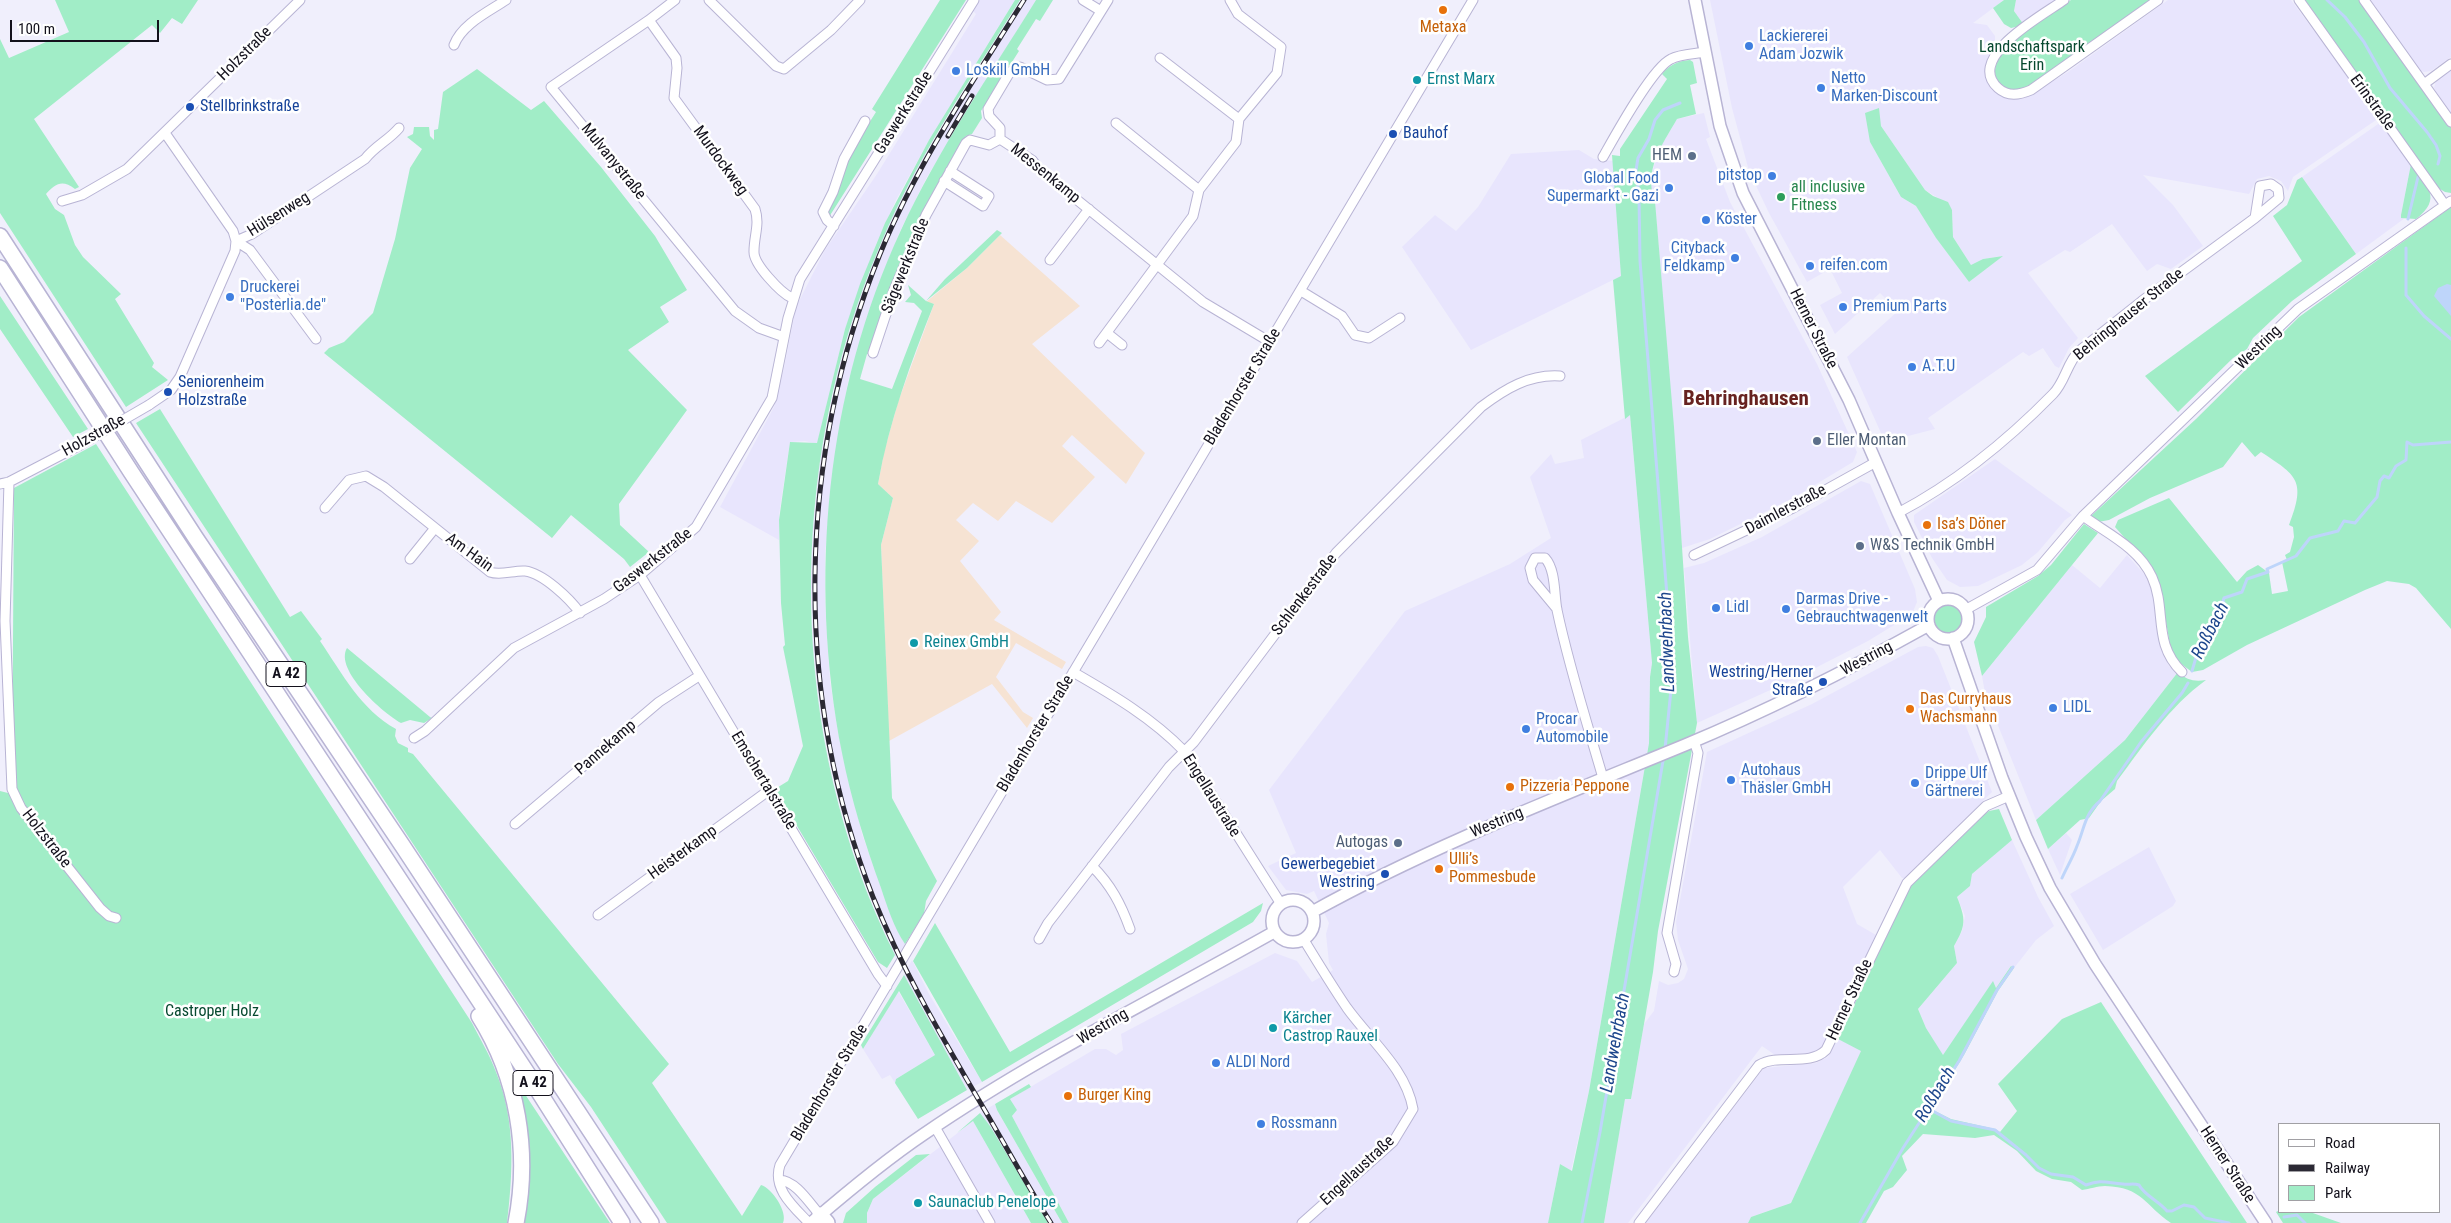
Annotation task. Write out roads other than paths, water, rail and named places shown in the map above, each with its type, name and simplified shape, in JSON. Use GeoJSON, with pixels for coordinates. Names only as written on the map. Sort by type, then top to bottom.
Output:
{"type":"FeatureCollection","features":[{"type":"Feature","properties":{"kind":"highway","name":"A 42"},"geometry":{"type":"LineString","coordinates":[[0,236],[155,476],[408,854],[651,1223]]}},
{"type":"Feature","properties":{"kind":"highway","name":"A 42"},"geometry":{"type":"LineString","coordinates":[[0,268],[131,472],[442,944],[622,1223]]}},
{"type":"Feature","properties":{"kind":"highway"},"geometry":{"type":"LineString","coordinates":[[442,944],[452,976],[488,1033],[510,1080],[519,1124],[522,1163],[516,1223]]}},
{"type":"Feature","properties":{"kind":"main road","name":"Herner Straße"},"geometry":{"type":"LineString","coordinates":[[1695,0],[1720,126],[1743,193],[1819,338],[1898,514],[1940,601]]}},
{"type":"Feature","properties":{"kind":"main road"},"geometry":{"type":"LineString","coordinates":[[1953,599],[1965,610],[1968,619],[1966,627],[1953,638],[1941,637],[1930,625],[1928,619],[1930,610],[1940,601],[1953,599]]}},
{"type":"Feature","properties":{"kind":"main road","name":"Westring"},"geometry":{"type":"LineString","coordinates":[[1312,912],[1410,861],[1478,830],[1690,742],[1804,691],[1930,625]]}},
{"type":"Feature","properties":{"kind":"main road","name":"Herner Straße"},"geometry":{"type":"LineString","coordinates":[[1953,638],[2009,796],[2034,854],[2082,944],[2266,1223]]}},
{"type":"Feature","properties":{"kind":"main road"},"geometry":{"type":"LineString","coordinates":[[1288,901],[1300,901],[1312,912],[1314,925],[1304,940],[1292,943],[1284,941],[1274,932],[1273,914],[1281,904],[1288,901]]}},
{"type":"Feature","properties":{"kind":"main road","name":"Westring"},"geometry":{"type":"LineString","coordinates":[[817,1221],[886,1162],[934,1127],[1040,1062],[1274,932]]}},
{"type":"Feature","properties":{"kind":"street","name":"Holzstraße"},"geometry":{"type":"LineString","coordinates":[[165,133],[300,0]]}},
{"type":"Feature","properties":{"kind":"street"},"geometry":{"type":"LineString","coordinates":[[454,46],[457,37],[464,28],[506,0]]}},
{"type":"Feature","properties":{"kind":"street","name":"Mulvanystraße"},"geometry":{"type":"LineString","coordinates":[[675,0],[551,87],[735,311],[759,328],[784,336]]}},
{"type":"Feature","properties":{"kind":"street"},"geometry":{"type":"LineString","coordinates":[[709,0],[776,66],[784,69],[835,26],[860,0]]}},
{"type":"Feature","properties":{"kind":"street","name":"Gaswerkstraße"},"geometry":{"type":"LineString","coordinates":[[414,738],[425,731],[514,648],[538,633],[580,613],[640,576],[686,538],[706,511],[772,398],[792,298],[800,279],[974,0]]}},
{"type":"Feature","properties":{"kind":"street"},"geometry":{"type":"LineString","coordinates":[[1082,0],[1101,11]]}},
{"type":"Feature","properties":{"kind":"street"},"geometry":{"type":"LineString","coordinates":[[1000,139],[1000,128],[988,116],[988,108],[1010,72],[1020,67],[1047,80],[1059,79],[1106,0]]}},
{"type":"Feature","properties":{"kind":"street"},"geometry":{"type":"LineString","coordinates":[[1099,343],[1193,216],[1199,190],[1236,142],[1239,119],[1277,73],[1281,47],[1238,14],[1230,0]]}},
{"type":"Feature","properties":{"kind":"street","name":"Bladenhorster Straße"},"geometry":{"type":"LineString","coordinates":[[780,1180],[778,1171],[780,1165],[1473,0]]}},
{"type":"Feature","properties":{"kind":"street"},"geometry":{"type":"LineString","coordinates":[[2064,0],[2007,40],[1995,53],[1990,73],[1997,87],[2009,94],[2031,90],[2158,0]]}},
{"type":"Feature","properties":{"kind":"street","name":"Erinstraße"},"geometry":{"type":"LineString","coordinates":[[2299,0],[2448,203]]}},
{"type":"Feature","properties":{"kind":"street"},"geometry":{"type":"LineString","coordinates":[[2364,0],[2451,122]]}},
{"type":"Feature","properties":{"kind":"street","name":"Murdockweg"},"geometry":{"type":"LineString","coordinates":[[649,20],[676,58],[678,68],[674,98],[756,209],[758,222],[754,255],[778,288],[792,298]]}},
{"type":"Feature","properties":{"kind":"street"},"geometry":{"type":"LineString","coordinates":[[1603,157],[1635,104],[1664,63],[1671,58],[1705,52]]}},
{"type":"Feature","properties":{"kind":"street"},"geometry":{"type":"LineString","coordinates":[[1160,58],[1239,119]]}},
{"type":"Feature","properties":{"kind":"street"},"geometry":{"type":"LineString","coordinates":[[2424,84],[2451,64]]}},
{"type":"Feature","properties":{"kind":"street","name":"Gaswerkstraße"},"geometry":{"type":"LineString","coordinates":[[834,226],[827,220],[823,212],[833,192],[840,166],[865,121]]}},
{"type":"Feature","properties":{"kind":"street"},"geometry":{"type":"LineString","coordinates":[[1116,123],[1199,190]]}},
{"type":"Feature","properties":{"kind":"street","name":"Hülsenweg"},"geometry":{"type":"LineString","coordinates":[[236,241],[252,234],[366,159],[372,150],[393,135],[399,128]]}},
{"type":"Feature","properties":{"kind":"street"},"geometry":{"type":"LineString","coordinates":[[62,201],[82,195],[127,169],[165,133],[232,231],[236,241]]}},
{"type":"Feature","properties":{"kind":"street","name":"Sägewerkstraße"},"geometry":{"type":"LineString","coordinates":[[873,353],[905,262],[944,181],[966,143],[970,140],[988,146],[1000,139]]}},
{"type":"Feature","properties":{"kind":"street","name":"Messenkamp"},"geometry":{"type":"LineString","coordinates":[[1000,139],[1032,160],[1040,169],[1203,302],[1270,342]]}},
{"type":"Feature","properties":{"kind":"street"},"geometry":{"type":"LineString","coordinates":[[944,181],[983,206],[989,196],[950,171]]}},
{"type":"Feature","properties":{"kind":"street","name":"Westring"},"geometry":{"type":"LineString","coordinates":[[1965,610],[2037,570],[2083,516],[2298,310],[2448,203]]}},
{"type":"Feature","properties":{"kind":"street","name":"Messenkamp"},"geometry":{"type":"LineString","coordinates":[[1050,260],[1089,209]]}},
{"type":"Feature","properties":{"kind":"street","name":"Behringhauser Straße"},"geometry":{"type":"LineString","coordinates":[[1898,514],[1993,450],[2055,392],[2071,361],[2079,351],[2142,301],[2255,218]]}},
{"type":"Feature","properties":{"kind":"street","name":"Holzstraße"},"geometry":{"type":"LineString","coordinates":[[116,918],[109,916],[100,908],[21,808],[12,789],[3,621],[5,483],[80,445],[171,390],[180,377],[235,251],[236,241]]}},
{"type":"Feature","properties":{"kind":"street","name":"Hülsenweg"},"geometry":{"type":"LineString","coordinates":[[236,241],[250,250],[316,339]]}},
{"type":"Feature","properties":{"kind":"street"},"geometry":{"type":"LineString","coordinates":[[1301,290],[1342,316],[1355,335],[1369,338],[1400,318]]}},
{"type":"Feature","properties":{"kind":"street"},"geometry":{"type":"LineString","coordinates":[[1107,333],[1122,345]]}},
{"type":"Feature","properties":{"kind":"street","name":"Schlenkestraße"},"geometry":{"type":"LineString","coordinates":[[1039,939],[1048,923],[1169,767],[1194,742],[1336,553],[1481,407],[1502,391],[1521,382],[1544,375],[1560,376]]}},
{"type":"Feature","properties":{"kind":"street","name":"Daimlerstraße"},"geometry":{"type":"LineString","coordinates":[[1694,555],[1793,508],[1876,462]]}},
{"type":"Feature","properties":{"kind":"street","name":"Am Hain"},"geometry":{"type":"LineString","coordinates":[[325,508],[349,480],[366,476],[384,487],[490,572],[525,571],[539,576],[573,603],[580,613]]}},
{"type":"Feature","properties":{"kind":"street"},"geometry":{"type":"LineString","coordinates":[[2083,516],[2117,538],[2139,558],[2149,572],[2156,588],[2165,647],[2172,661],[2182,672]]}},
{"type":"Feature","properties":{"kind":"street","name":"Am Hain"},"geometry":{"type":"LineString","coordinates":[[410,559],[435,528]]}},
{"type":"Feature","properties":{"kind":"street"},"geometry":{"type":"LineString","coordinates":[[1557,609],[1533,580],[1530,568],[1535,558],[1545,558],[1549,562],[1557,609],[1571,669],[1603,778]]}},
{"type":"Feature","properties":{"kind":"street","name":"Emschertalstraße"},"geometry":{"type":"LineString","coordinates":[[640,576],[878,974],[887,986]]}},
{"type":"Feature","properties":{"kind":"street","name":"Engellaustraße"},"geometry":{"type":"LineString","coordinates":[[1073,672],[1122,700],[1173,740],[1184,751],[1281,904]]}},
{"type":"Feature","properties":{"kind":"street","name":"Pannekamp"},"geometry":{"type":"LineString","coordinates":[[516,824],[659,702],[700,676]]}},
{"type":"Feature","properties":{"kind":"street"},"geometry":{"type":"LineString","coordinates":[[1674,972],[1676,964],[1667,933],[1698,753],[1690,742]]}},
{"type":"Feature","properties":{"kind":"street","name":"Heisterkamp"},"geometry":{"type":"LineString","coordinates":[[598,915],[768,791]]}},
{"type":"Feature","properties":{"kind":"street","name":"Herner Straße"},"geometry":{"type":"LineString","coordinates":[[1639,1223],[1759,1065],[1768,1061],[1815,1058],[1826,1050],[1906,884],[1986,806],[2009,796]]}},
{"type":"Feature","properties":{"kind":"street"},"geometry":{"type":"LineString","coordinates":[[1092,866],[1107,881],[1116,895],[1130,929]]}},
{"type":"Feature","properties":{"kind":"street","name":"Engellaustraße"},"geometry":{"type":"LineString","coordinates":[[1302,1223],[1393,1142],[1413,1109],[1411,1096],[1403,1081],[1348,1009],[1304,940]]}},
{"type":"Feature","properties":{"kind":"street"},"geometry":{"type":"LineString","coordinates":[[934,1127],[990,1223]]}},
{"type":"Feature","properties":{"kind":"street"},"geometry":{"type":"LineString","coordinates":[[780,1180],[786,1181],[792,1186],[817,1221],[784,1195],[780,1187],[780,1180]]}},
{"type":"Feature","properties":{"kind":"water"},"geometry":{"type":"Polygon","coordinates":[[[2447,284],[2451,285],[2451,316],[2434,296],[2438,288],[2447,284]]]}},
{"type":"Feature","properties":{"kind":"waterway"},"geometry":{"type":"LineString","coordinates":[[2327,0],[2345,17],[2364,42],[2390,88],[2436,145],[2440,156],[2438,164]]}},
{"type":"Feature","properties":{"kind":"waterway","name":"Landwehrbach"},"geometry":{"type":"LineString","coordinates":[[1665,749],[1673,670],[1640,261],[1639,196],[1636,170],[1638,158],[1649,139],[1655,120],[1663,110],[1680,103]]}},
{"type":"Feature","properties":{"kind":"waterway"},"geometry":{"type":"LineString","coordinates":[[2408,219],[2418,177]]}},
{"type":"Feature","properties":{"kind":"waterway"},"geometry":{"type":"LineString","coordinates":[[2406,248],[2406,295],[2424,316],[2451,339]]}},
{"type":"Feature","properties":{"kind":"waterway","name":"Roßbach"},"geometry":{"type":"LineString","coordinates":[[2192,671],[2197,654],[2201,651],[2205,638],[2213,631],[2217,617],[2225,605],[2224,598],[2242,592],[2247,579],[2268,572],[2267,569],[2296,556],[2310,538],[2338,531],[2344,521],[2355,523],[2377,497],[2380,481],[2384,476],[2389,478],[2396,466],[2406,460],[2407,442],[2413,445],[2451,442]]}},
{"type":"Feature","properties":{"kind":"waterway","name":"Roßbach"},"geometry":{"type":"LineString","coordinates":[[2062,878],[2091,811],[2141,742],[2182,693],[2188,683]]}},
{"type":"Feature","properties":{"kind":"waterway","name":"Landwehrbach"},"geometry":{"type":"LineString","coordinates":[[1582,1223],[1600,1132],[1664,755]]}},
{"type":"Feature","properties":{"kind":"waterway","name":"Roßbach"},"geometry":{"type":"LineString","coordinates":[[1860,1223],[1903,1148],[1959,1061],[1997,990],[2013,967]]}},
{"type":"Feature","properties":{"kind":"waterway"},"geometry":{"type":"LineString","coordinates":[[1929,1109],[1951,1121],[1995,1130],[2039,1168],[2051,1174],[2073,1177],[2086,1185],[2101,1182],[2139,1185],[2167,1211],[2172,1211],[2184,1205],[2194,1207],[2205,1218],[2229,1223]]}},
{"type":"Feature","properties":{"kind":"waterway"},"geometry":{"type":"LineString","coordinates":[[2284,1217],[2297,1215],[2305,1223]]}},
{"type":"Feature","properties":{"kind":"railway"},"geometry":{"type":"LineString","coordinates":[[1024,0],[946,124],[911,188],[880,254],[853,332],[832,412],[820,493],[815,575],[818,657],[828,738],[847,819],[873,897],[921,999],[1051,1223]]}},
{"type":"Feature","properties":{"kind":"railway"},"geometry":{"type":"LineString","coordinates":[[948,136],[972,96]]}},
{"type":"Feature","properties":{"kind":"place","name":"Metaxa"},"geometry":{"type":"Point","coordinates":[1443,10]}},
{"type":"Feature","properties":{"kind":"place","name":"Lackiererei Adam Jozwik"},"geometry":{"type":"Point","coordinates":[1749,46]}},
{"type":"Feature","properties":{"kind":"place","name":"Loskill GmbH"},"geometry":{"type":"Point","coordinates":[956,71]}},
{"type":"Feature","properties":{"kind":"place","name":"Ernst Marx"},"geometry":{"type":"Point","coordinates":[1417,80]}},
{"type":"Feature","properties":{"kind":"place","name":"Netto Marken-Discount"},"geometry":{"type":"Point","coordinates":[1821,88]}},
{"type":"Feature","properties":{"kind":"place","name":"Stellbrinkstraße"},"geometry":{"type":"Point","coordinates":[190,107]}},
{"type":"Feature","properties":{"kind":"place","name":"Bauhof"},"geometry":{"type":"Point","coordinates":[1393,134]}},
{"type":"Feature","properties":{"kind":"place","name":"HEM"},"geometry":{"type":"Point","coordinates":[1692,156]}},
{"type":"Feature","properties":{"kind":"place","name":"pitstop"},"geometry":{"type":"Point","coordinates":[1772,176]}},
{"type":"Feature","properties":{"kind":"place","name":"Global Food Supermarkt - Gazi"},"geometry":{"type":"Point","coordinates":[1669,188]}},
{"type":"Feature","properties":{"kind":"place","name":"all inclusive Fitness"},"geometry":{"type":"Point","coordinates":[1781,197]}},
{"type":"Feature","properties":{"kind":"place","name":"Köster"},"geometry":{"type":"Point","coordinates":[1706,220]}},
{"type":"Feature","properties":{"kind":"place","name":"Cityback Feldkamp"},"geometry":{"type":"Point","coordinates":[1735,258]}},
{"type":"Feature","properties":{"kind":"place","name":"reifen.com"},"geometry":{"type":"Point","coordinates":[1810,266]}},
{"type":"Feature","properties":{"kind":"place","name":"Druckerei \"Posterlia.de\""},"geometry":{"type":"Point","coordinates":[230,297]}},
{"type":"Feature","properties":{"kind":"place","name":"Premium Parts"},"geometry":{"type":"Point","coordinates":[1843,307]}},
{"type":"Feature","properties":{"kind":"place","name":"A.T.U"},"geometry":{"type":"Point","coordinates":[1912,367]}},
{"type":"Feature","properties":{"kind":"place","name":"Seniorenheim Holzstraße"},"geometry":{"type":"Point","coordinates":[168,392]}},
{"type":"Feature","properties":{"kind":"place","name":"Eller Montan"},"geometry":{"type":"Point","coordinates":[1817,441]}},
{"type":"Feature","properties":{"kind":"place","name":"Isa’s Döner"},"geometry":{"type":"Point","coordinates":[1927,525]}},
{"type":"Feature","properties":{"kind":"place","name":"W&S Technik GmbH"},"geometry":{"type":"Point","coordinates":[1860,546]}},
{"type":"Feature","properties":{"kind":"place","name":"Lidl"},"geometry":{"type":"Point","coordinates":[1716,608]}},
{"type":"Feature","properties":{"kind":"place","name":"Darmas Drive - Gebrauchtwagenwelt"},"geometry":{"type":"Point","coordinates":[1786,609]}},
{"type":"Feature","properties":{"kind":"place","name":"Reinex GmbH"},"geometry":{"type":"Point","coordinates":[914,643]}},
{"type":"Feature","properties":{"kind":"place","name":"Westring/Herner Straße"},"geometry":{"type":"Point","coordinates":[1823,682]}},
{"type":"Feature","properties":{"kind":"place","name":"LIDL"},"geometry":{"type":"Point","coordinates":[2053,708]}},
{"type":"Feature","properties":{"kind":"place","name":"Das Curryhaus Wachsmann"},"geometry":{"type":"Point","coordinates":[1910,709]}},
{"type":"Feature","properties":{"kind":"place","name":"Procar Automobile"},"geometry":{"type":"Point","coordinates":[1526,729]}},
{"type":"Feature","properties":{"kind":"place","name":"Autohaus Thäsler GmbH"},"geometry":{"type":"Point","coordinates":[1731,780]}},
{"type":"Feature","properties":{"kind":"place","name":"Drippe Ulf Gärtnerei"},"geometry":{"type":"Point","coordinates":[1915,783]}},
{"type":"Feature","properties":{"kind":"place","name":"Pizzeria Peppone"},"geometry":{"type":"Point","coordinates":[1510,787]}},
{"type":"Feature","properties":{"kind":"place","name":"Autogas"},"geometry":{"type":"Point","coordinates":[1398,843]}},
{"type":"Feature","properties":{"kind":"place","name":"Ulli’s Pommesbude"},"geometry":{"type":"Point","coordinates":[1439,869]}},
{"type":"Feature","properties":{"kind":"place","name":"Gewerbegebiet Westring"},"geometry":{"type":"Point","coordinates":[1385,874]}},
{"type":"Feature","properties":{"kind":"place","name":"Kärcher Castrop Rauxel"},"geometry":{"type":"Point","coordinates":[1273,1028]}},
{"type":"Feature","properties":{"kind":"place","name":"ALDI Nord"},"geometry":{"type":"Point","coordinates":[1216,1063]}},
{"type":"Feature","properties":{"kind":"place","name":"Burger King"},"geometry":{"type":"Point","coordinates":[1068,1096]}},
{"type":"Feature","properties":{"kind":"place","name":"Rossmann"},"geometry":{"type":"Point","coordinates":[1261,1124]}},
{"type":"Feature","properties":{"kind":"place","name":"Saunaclub Penelope"},"geometry":{"type":"Point","coordinates":[918,1203]}},
{"type":"Feature","properties":{"kind":"district","name":"Behringhausen"},"geometry":{"type":"Point","coordinates":[1746,400]}},
{"type":"Feature","properties":{"kind":"park label","name":"Landschaftspark Erin"},"geometry":{"type":"Point","coordinates":[2032,57]}},
{"type":"Feature","properties":{"kind":"park label","name":"Castroper Holz"},"geometry":{"type":"Point","coordinates":[212,1012]}}]}
